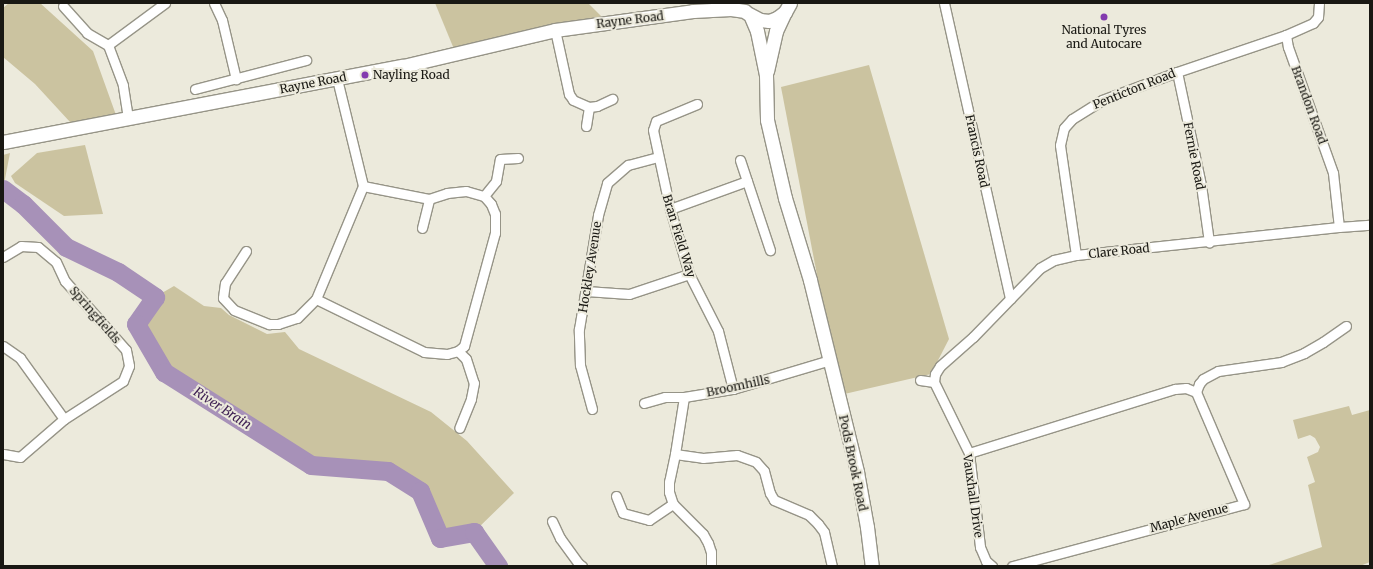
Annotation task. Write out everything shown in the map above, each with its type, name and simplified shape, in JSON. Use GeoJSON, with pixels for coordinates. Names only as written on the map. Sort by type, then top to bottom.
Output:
{"type":"FeatureCollection","features":[{"type":"Feature","properties":{"kind":"street"},"geometry":{"type":"LineString","coordinates":[[108,45],[165,3]]}},
{"type":"Feature","properties":{"kind":"street"},"geometry":{"type":"LineString","coordinates":[[214,3],[222,20],[236,79]]}},
{"type":"Feature","properties":{"kind":"street","name":"Rayne Road"},"geometry":{"type":"LineString","coordinates":[[693,11],[711,3]]}},
{"type":"Feature","properties":{"kind":"street","name":"Francis Road"},"geometry":{"type":"LineString","coordinates":[[944,3],[1010,299]]}},
{"type":"Feature","properties":{"kind":"street"},"geometry":{"type":"LineString","coordinates":[[1286,34],[1313,23],[1318,17],[1319,3]]}},
{"type":"Feature","properties":{"kind":"street"},"geometry":{"type":"LineString","coordinates":[[63,6],[87,33],[108,45],[123,85],[128,118]]}},
{"type":"Feature","properties":{"kind":"street"},"geometry":{"type":"LineString","coordinates":[[766,75],[776,31],[787,7]]}},
{"type":"Feature","properties":{"kind":"street","name":"Rayne Road"},"geometry":{"type":"LineString","coordinates":[[3,142],[403,66],[555,30],[693,11],[731,9],[746,10],[760,20],[769,20],[777,18],[787,7]]}},
{"type":"Feature","properties":{"kind":"street"},"geometry":{"type":"LineString","coordinates":[[746,10],[757,31],[766,75]]}},
{"type":"Feature","properties":{"kind":"street"},"geometry":{"type":"LineString","coordinates":[[555,30],[569,94],[573,100],[589,106],[597,106],[612,99]]}},
{"type":"Feature","properties":{"kind":"street","name":"Penticton Road"},"geometry":{"type":"LineString","coordinates":[[1076,255],[1061,159],[1060,145],[1064,128],[1083,110],[1102,100],[1286,34]]}},
{"type":"Feature","properties":{"kind":"street","name":"Brandon Road"},"geometry":{"type":"LineString","coordinates":[[1286,34],[1288,47],[1333,173],[1339,227]]}},
{"type":"Feature","properties":{"kind":"street"},"geometry":{"type":"LineString","coordinates":[[195,89],[306,60]]}},
{"type":"Feature","properties":{"kind":"street","name":"Fernie Road"},"geometry":{"type":"LineString","coordinates":[[1177,72],[1201,185],[1209,242]]}},
{"type":"Feature","properties":{"kind":"street","name":"Pods Brook Road"},"geometry":{"type":"LineString","coordinates":[[766,75],[766,120],[785,198],[810,280],[857,472],[867,527],[872,566]]}},
{"type":"Feature","properties":{"kind":"street"},"geometry":{"type":"LineString","coordinates":[[246,250],[225,283],[223,298],[234,310],[269,324],[278,324],[296,318],[316,299],[363,186],[337,79]]}},
{"type":"Feature","properties":{"kind":"street","name":"Bran Field Way"},"geometry":{"type":"LineString","coordinates":[[697,104],[656,121],[653,130],[670,210],[689,274],[718,331],[733,389]]}},
{"type":"Feature","properties":{"kind":"street"},"geometry":{"type":"LineString","coordinates":[[586,126],[589,106]]}},
{"type":"Feature","properties":{"kind":"street","name":"Hockley Avenue"},"geometry":{"type":"LineString","coordinates":[[592,409],[580,365],[579,329],[598,215],[607,183],[628,165],[658,157]]}},
{"type":"Feature","properties":{"kind":"street"},"geometry":{"type":"LineString","coordinates":[[484,196],[496,181],[500,159],[518,158]]}},
{"type":"Feature","properties":{"kind":"street"},"geometry":{"type":"LineString","coordinates":[[740,160],[770,250]]}},
{"type":"Feature","properties":{"kind":"street"},"geometry":{"type":"LineString","coordinates":[[670,210],[747,181]]}},
{"type":"Feature","properties":{"kind":"street"},"geometry":{"type":"LineString","coordinates":[[316,299],[424,352],[447,354],[458,351],[464,346],[495,233],[495,214],[491,204],[484,196],[466,191],[447,193],[429,198],[363,186]]}},
{"type":"Feature","properties":{"kind":"street"},"geometry":{"type":"LineString","coordinates":[[422,228],[429,198]]}},
{"type":"Feature","properties":{"kind":"street","name":"Clare Road"},"geometry":{"type":"LineString","coordinates":[[934,382],[935,374],[940,366],[1040,268],[1054,260],[1076,255],[1370,225]]}},
{"type":"Feature","properties":{"kind":"street","name":"Springfields"},"geometry":{"type":"LineString","coordinates":[[3,257],[21,246],[38,247],[56,262],[65,281],[126,350],[129,366],[122,381],[64,419],[20,457],[3,454]]}},
{"type":"Feature","properties":{"kind":"street"},"geometry":{"type":"LineString","coordinates":[[586,291],[629,294],[689,274]]}},
{"type":"Feature","properties":{"kind":"street"},"geometry":{"type":"LineString","coordinates":[[969,453],[1175,389],[1186,388],[1196,392],[1203,379],[1218,371],[1281,362],[1304,353],[1346,326]]}},
{"type":"Feature","properties":{"kind":"street"},"geometry":{"type":"LineString","coordinates":[[3,346],[20,358],[64,419]]}},
{"type":"Feature","properties":{"kind":"street"},"geometry":{"type":"LineString","coordinates":[[458,351],[466,359],[474,383],[471,399],[459,428]]}},
{"type":"Feature","properties":{"kind":"street","name":"Broomhills"},"geometry":{"type":"LineString","coordinates":[[644,403],[665,397],[684,397],[733,389],[830,360]]}},
{"type":"Feature","properties":{"kind":"street"},"geometry":{"type":"LineString","coordinates":[[920,380],[934,382]]}},
{"type":"Feature","properties":{"kind":"street","name":"Vauxhall Drive"},"geometry":{"type":"LineString","coordinates":[[934,382],[969,453],[980,547],[986,560],[992,566]]}},
{"type":"Feature","properties":{"kind":"street","name":"Maple Avenue"},"geometry":{"type":"LineString","coordinates":[[1014,565],[1244,504],[1196,392]]}},
{"type":"Feature","properties":{"kind":"street"},"geometry":{"type":"LineString","coordinates":[[684,397],[675,454],[668,482],[669,492],[673,504],[703,534],[711,552],[711,566]]}},
{"type":"Feature","properties":{"kind":"street"},"geometry":{"type":"LineString","coordinates":[[675,454],[703,458],[738,455],[756,462],[764,471],[770,493],[774,500],[809,515],[824,532],[832,566]]}},
{"type":"Feature","properties":{"kind":"street"},"geometry":{"type":"LineString","coordinates":[[616,496],[623,513],[649,520],[673,504]]}},
{"type":"Feature","properties":{"kind":"street"},"geometry":{"type":"LineString","coordinates":[[552,521],[560,538],[582,566]]}},
{"type":"Feature","properties":{"kind":"shaded area"},"geometry":{"type":"Polygon","coordinates":[[[9,3],[40,3],[93,51],[116,115],[70,122],[35,84],[3,57],[3,8],[9,3]]]}},
{"type":"Feature","properties":{"kind":"shaded area"},"geometry":{"type":"Polygon","coordinates":[[[435,3],[588,3],[607,22],[456,54],[435,3]]]}},
{"type":"Feature","properties":{"kind":"shaded area"},"geometry":{"type":"Polygon","coordinates":[[[869,65],[949,339],[931,374],[840,395],[781,87],[869,65]]]}},
{"type":"Feature","properties":{"kind":"shaded area"},"geometry":{"type":"Polygon","coordinates":[[[85,145],[103,214],[64,216],[15,183],[11,176],[37,153],[85,145]]]}},
{"type":"Feature","properties":{"kind":"shaded area"},"geometry":{"type":"Polygon","coordinates":[[[10,153],[4,184],[3,155],[10,153]]]}},
{"type":"Feature","properties":{"kind":"shaded area"},"geometry":{"type":"Polygon","coordinates":[[[174,286],[204,306],[221,308],[229,315],[267,334],[285,332],[299,349],[431,412],[467,441],[514,493],[474,532],[440,538],[420,491],[388,471],[311,465],[164,372],[136,324],[155,297],[174,286]]]}},
{"type":"Feature","properties":{"kind":"shaded area"},"geometry":{"type":"Polygon","coordinates":[[[1349,406],[1352,415],[1370,410],[1370,562],[1360,566],[1266,566],[1322,547],[1308,485],[1315,482],[1307,457],[1318,452],[1320,447],[1315,438],[1310,435],[1298,439],[1293,420],[1349,406]]]}},
{"type":"Feature","properties":{"kind":"waterway","name":"River Brain"},"geometry":{"type":"LineString","coordinates":[[3,189],[23,204],[66,247],[118,272],[155,297],[136,324],[164,372],[311,465],[388,471],[420,491],[440,538],[474,532],[498,566]]}},
{"type":"Feature","properties":{"kind":"place","name":"National Tyres and Autocare"},"geometry":{"type":"Point","coordinates":[1104,17]}},
{"type":"Feature","properties":{"kind":"place","name":"Nayling Road"},"geometry":{"type":"Point","coordinates":[365,75]}}]}
